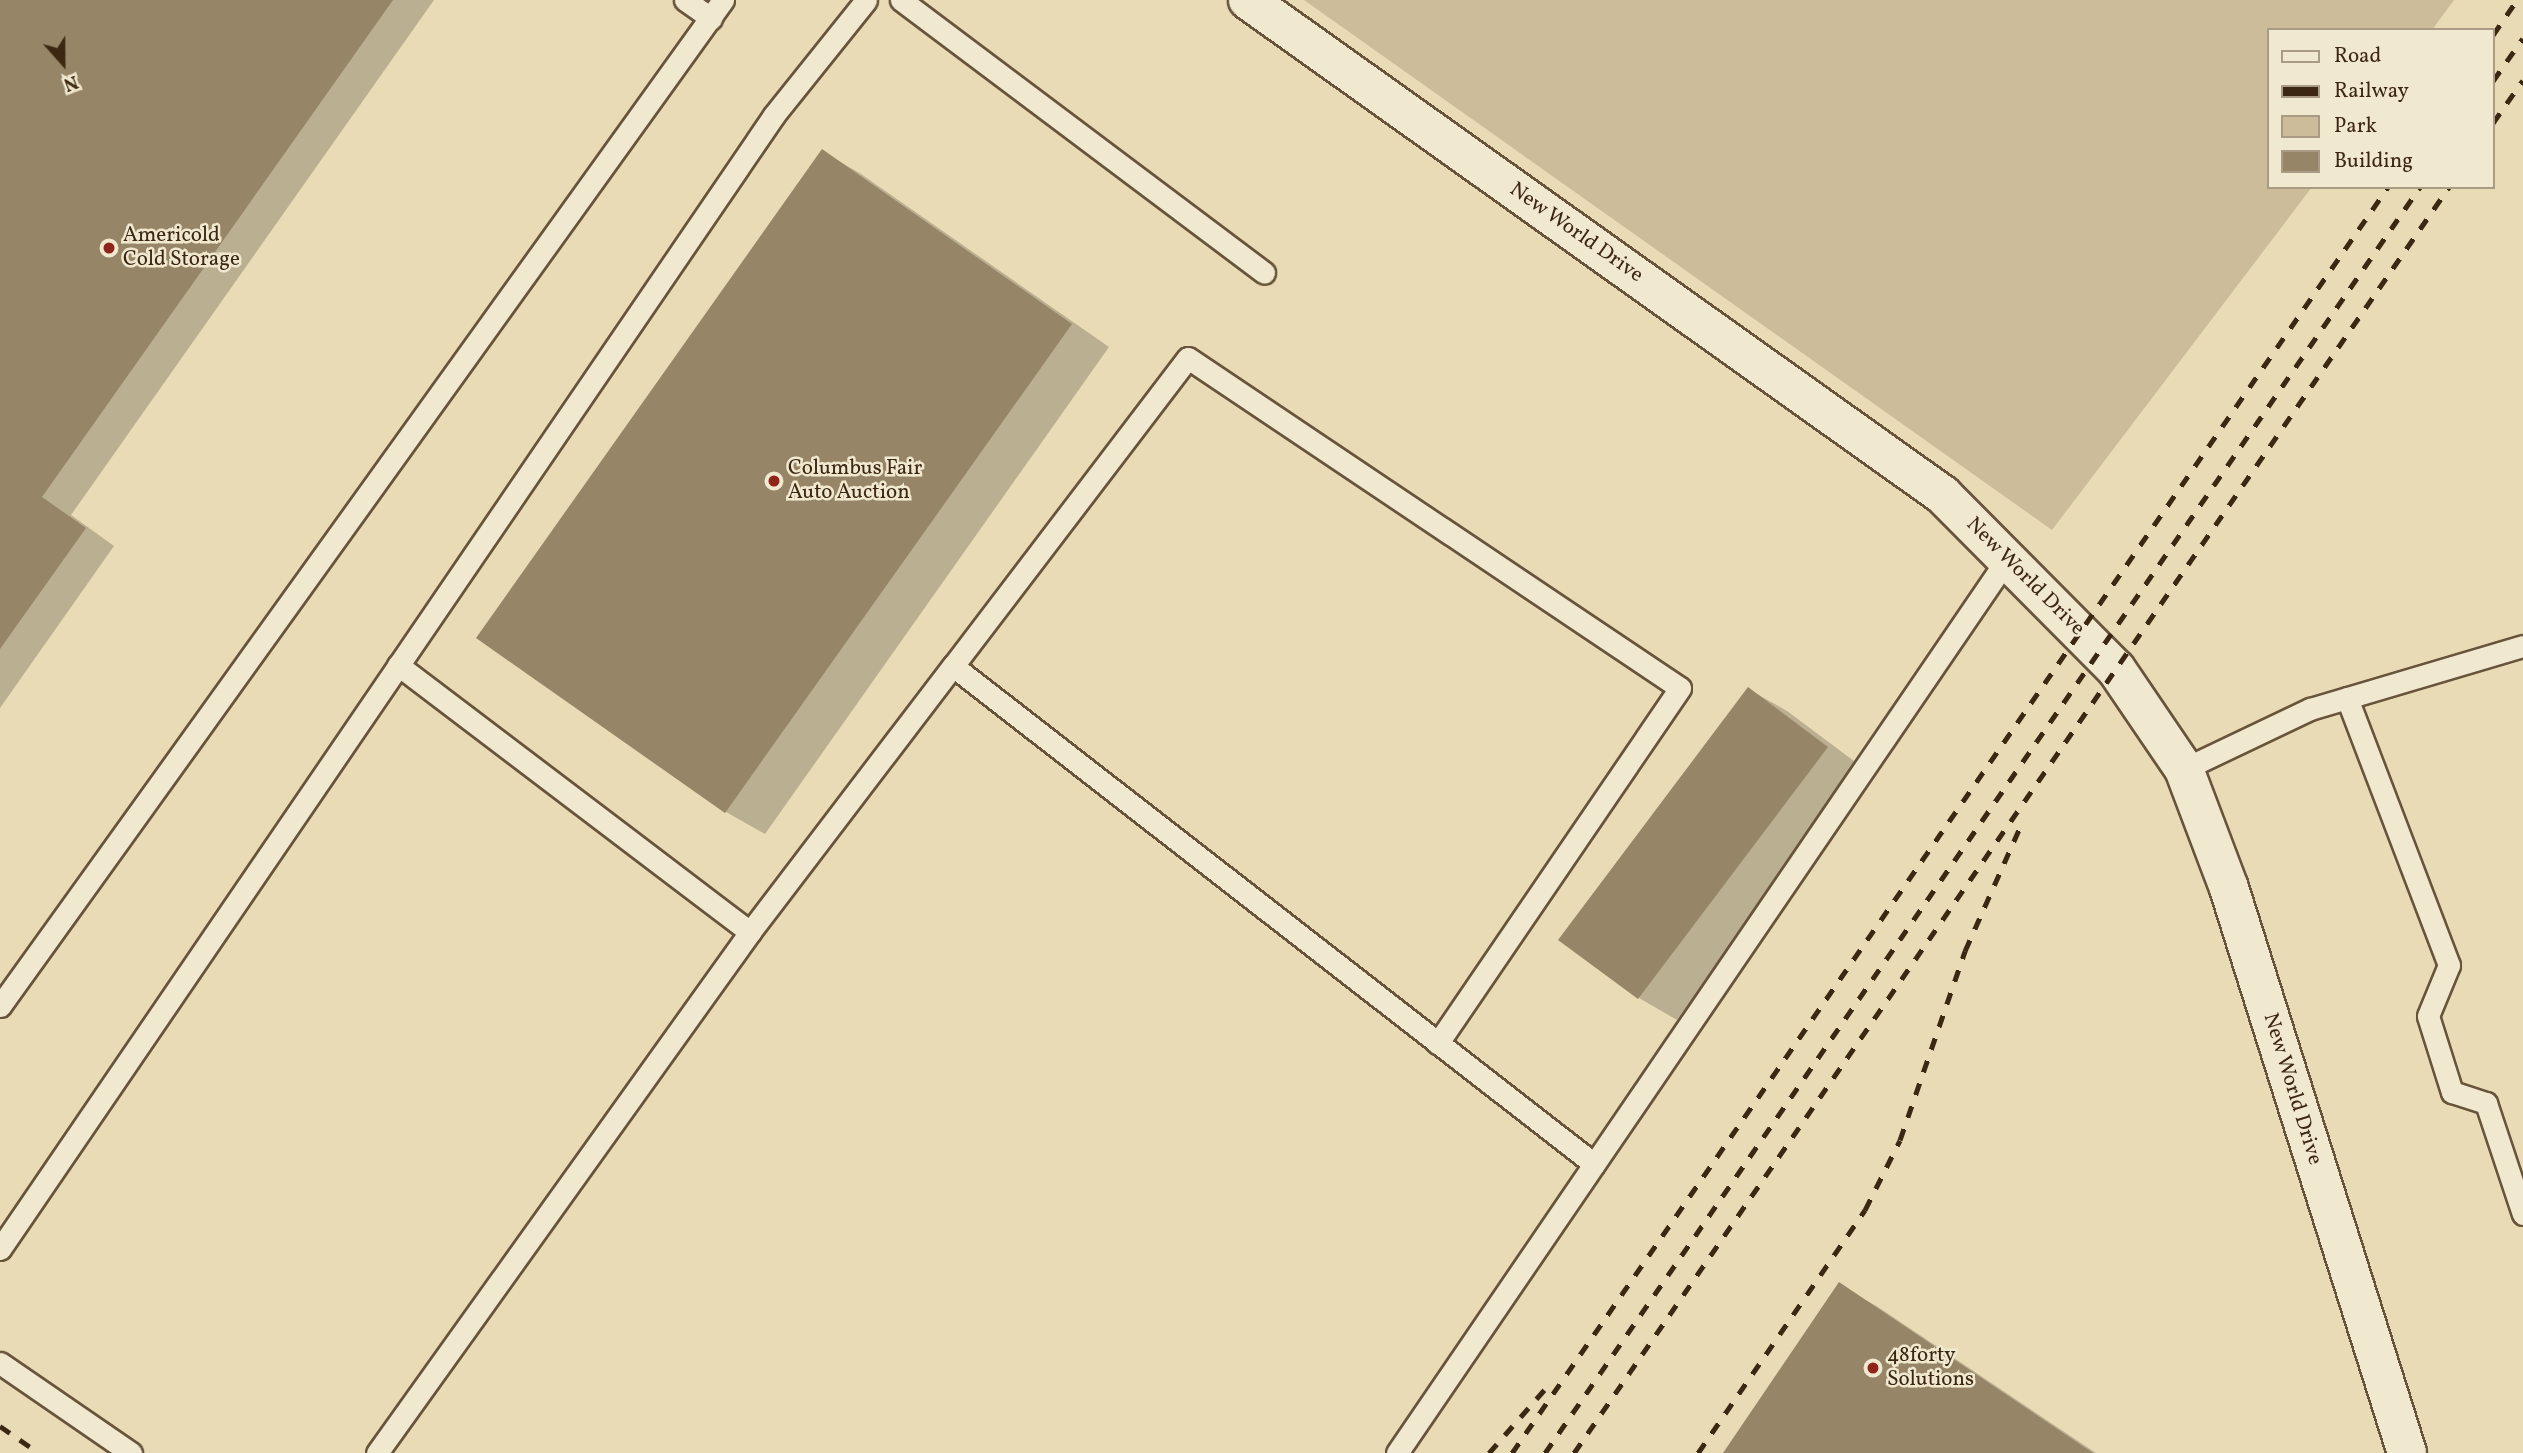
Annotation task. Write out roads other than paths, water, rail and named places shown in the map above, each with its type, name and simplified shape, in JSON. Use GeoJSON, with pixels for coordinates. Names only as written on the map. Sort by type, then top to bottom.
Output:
{"type":"FeatureCollection","features":[{"type":"Feature","properties":{"kind":"street","name":"New World Drive"},"geometry":{"type":"LineString","coordinates":[[1248,0],[1943,495],[2116,669],[2184,769],[2229,888],[2405,1452]]}},
{"type":"Feature","properties":{"kind":"lane"},"geometry":{"type":"LineString","coordinates":[[685,0],[710,18]]}},
{"type":"Feature","properties":{"kind":"lane"},"geometry":{"type":"LineString","coordinates":[[0,1006],[723,0]]}},
{"type":"Feature","properties":{"kind":"lane"},"geometry":{"type":"LineString","coordinates":[[0,1249],[774,115],[866,0]]}},
{"type":"Feature","properties":{"kind":"lane"},"geometry":{"type":"LineString","coordinates":[[901,0],[1264,273]]}},
{"type":"Feature","properties":{"kind":"lane"},"geometry":{"type":"LineString","coordinates":[[377,1453],[750,932],[1188,358],[1680,688],[1438,1044]]}},
{"type":"Feature","properties":{"kind":"lane"},"geometry":{"type":"LineString","coordinates":[[1397,1453],[2007,559]]}},
{"type":"Feature","properties":{"kind":"lane"},"geometry":{"type":"LineString","coordinates":[[2184,769],[2310,709],[2523,646]]}},
{"type":"Feature","properties":{"kind":"lane"},"geometry":{"type":"LineString","coordinates":[[398,665],[750,932]]}},
{"type":"Feature","properties":{"kind":"lane"},"geometry":{"type":"LineString","coordinates":[[953,666],[1594,1164]]}},
{"type":"Feature","properties":{"kind":"lane"},"geometry":{"type":"LineString","coordinates":[[2347,698],[2449,965],[2428,1016],[2452,1092],[2486,1103],[2523,1214]]}},
{"type":"Feature","properties":{"kind":"lane"},"geometry":{"type":"LineString","coordinates":[[0,1363],[131,1453]]}},
{"type":"Feature","properties":{"kind":"railway"},"geometry":{"type":"LineString","coordinates":[[2495,32],[2517,0]]}},
{"type":"Feature","properties":{"kind":"railway"},"geometry":{"type":"LineString","coordinates":[[2495,78],[2523,38]]}},
{"type":"Feature","properties":{"kind":"railway"},"geometry":{"type":"LineString","coordinates":[[2495,120],[2523,80]]}},
{"type":"Feature","properties":{"kind":"railway"},"geometry":{"type":"LineString","coordinates":[[1512,1453],[2387,189]]}},
{"type":"Feature","properties":{"kind":"railway"},"geometry":{"type":"LineString","coordinates":[[1545,1453],[2419,189]]}},
{"type":"Feature","properties":{"kind":"railway"},"geometry":{"type":"LineString","coordinates":[[1574,1453],[2448,189]]}},
{"type":"Feature","properties":{"kind":"railway"},"geometry":{"type":"LineString","coordinates":[[1698,1453],[1865,1210],[1900,1140],[1965,951],[2023,821]]}},
{"type":"Feature","properties":{"kind":"railway"},"geometry":{"type":"LineString","coordinates":[[1489,1453],[1552,1381]]}},
{"type":"Feature","properties":{"kind":"railway"},"geometry":{"type":"LineString","coordinates":[[0,1426],[39,1453]]}},
{"type":"Feature","properties":{"kind":"place","name":"Americold Cold Storage"},"geometry":{"type":"Point","coordinates":[109,248]}},
{"type":"Feature","properties":{"kind":"place","name":"Columbus Fair Auto Auction"},"geometry":{"type":"Point","coordinates":[774,481]}},
{"type":"Feature","properties":{"kind":"place","name":"48forty Solutions"},"geometry":{"type":"Point","coordinates":[1873,1368]}}]}
